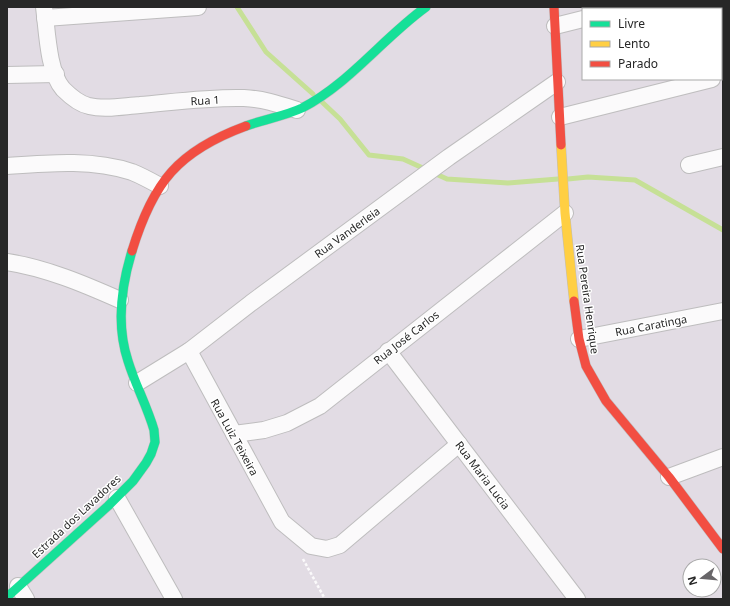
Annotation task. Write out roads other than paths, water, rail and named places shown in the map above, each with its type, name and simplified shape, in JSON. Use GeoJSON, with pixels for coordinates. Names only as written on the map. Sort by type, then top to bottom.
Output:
{"type":"FeatureCollection","features":[{"type":"Feature","properties":{"kind":"street"},"geometry":{"type":"LineString","coordinates":[[45,13],[198,7]]}},
{"type":"Feature","properties":{"kind":"street","name":"Estrada dos Lavadores"},"geometry":{"type":"LineString","coordinates":[[17,594],[117,498],[144,466],[155,442],[153,428],[123,342],[120,321],[120,300],[140,225],[160,186],[183,160],[196,149],[218,136],[300,108],[330,88],[426,7]]}},
{"type":"Feature","properties":{"kind":"street","name":"Rua Pereira Henrique"},"geometry":{"type":"LineString","coordinates":[[554,7],[561,165],[565,210],[579,339],[586,366],[606,401],[669,477],[723,549]]}},
{"type":"Feature","properties":{"kind":"street","name":"Rua 1"},"geometry":{"type":"LineString","coordinates":[[45,13],[50,57],[62,88],[74,99],[88,106],[112,107],[191,100],[242,98],[265,100],[300,108]]}},
{"type":"Feature","properties":{"kind":"street"},"geometry":{"type":"LineString","coordinates":[[555,26],[582,19]]}},
{"type":"Feature","properties":{"kind":"street"},"geometry":{"type":"LineString","coordinates":[[7,75],[56,74]]}},
{"type":"Feature","properties":{"kind":"street"},"geometry":{"type":"LineString","coordinates":[[560,117],[708,80]]}},
{"type":"Feature","properties":{"kind":"street","name":"Rua Vanderleia"},"geometry":{"type":"LineString","coordinates":[[137,383],[189,351],[251,302],[448,156],[557,82]]}},
{"type":"Feature","properties":{"kind":"street"},"geometry":{"type":"LineString","coordinates":[[689,165],[723,158]]}},
{"type":"Feature","properties":{"kind":"street"},"geometry":{"type":"LineString","coordinates":[[7,166],[56,163],[107,166],[133,173],[160,186]]}},
{"type":"Feature","properties":{"kind":"street","name":"Rua José Carlos"},"geometry":{"type":"LineString","coordinates":[[234,434],[264,430],[287,423],[300,418],[320,406],[565,210]]}},
{"type":"Feature","properties":{"kind":"street"},"geometry":{"type":"LineString","coordinates":[[7,262],[24,265],[87,285],[120,300]]}},
{"type":"Feature","properties":{"kind":"street","name":"Rua Caratinga"},"geometry":{"type":"LineString","coordinates":[[579,339],[723,311]]}},
{"type":"Feature","properties":{"kind":"street","name":"Rua Luiz Teixeira"},"geometry":{"type":"LineString","coordinates":[[189,351],[282,522],[311,546],[327,549],[340,544],[459,444]]}},
{"type":"Feature","properties":{"kind":"street","name":"Rua Maria Lucia"},"geometry":{"type":"LineString","coordinates":[[388,351],[577,599]]}},
{"type":"Feature","properties":{"kind":"street"},"geometry":{"type":"LineString","coordinates":[[669,477],[723,457]]}},
{"type":"Feature","properties":{"kind":"street"},"geometry":{"type":"LineString","coordinates":[[117,498],[174,599]]}},
{"type":"Feature","properties":{"kind":"waterway"},"geometry":{"type":"LineString","coordinates":[[237,7],[266,52],[313,94]]}},
{"type":"Feature","properties":{"kind":"waterway"},"geometry":{"type":"LineString","coordinates":[[322,102],[340,119],[369,155],[403,159],[447,179],[508,183],[558,179]]}},
{"type":"Feature","properties":{"kind":"waterway"},"geometry":{"type":"LineString","coordinates":[[568,179],[588,177],[635,180],[723,230]]}}]}
